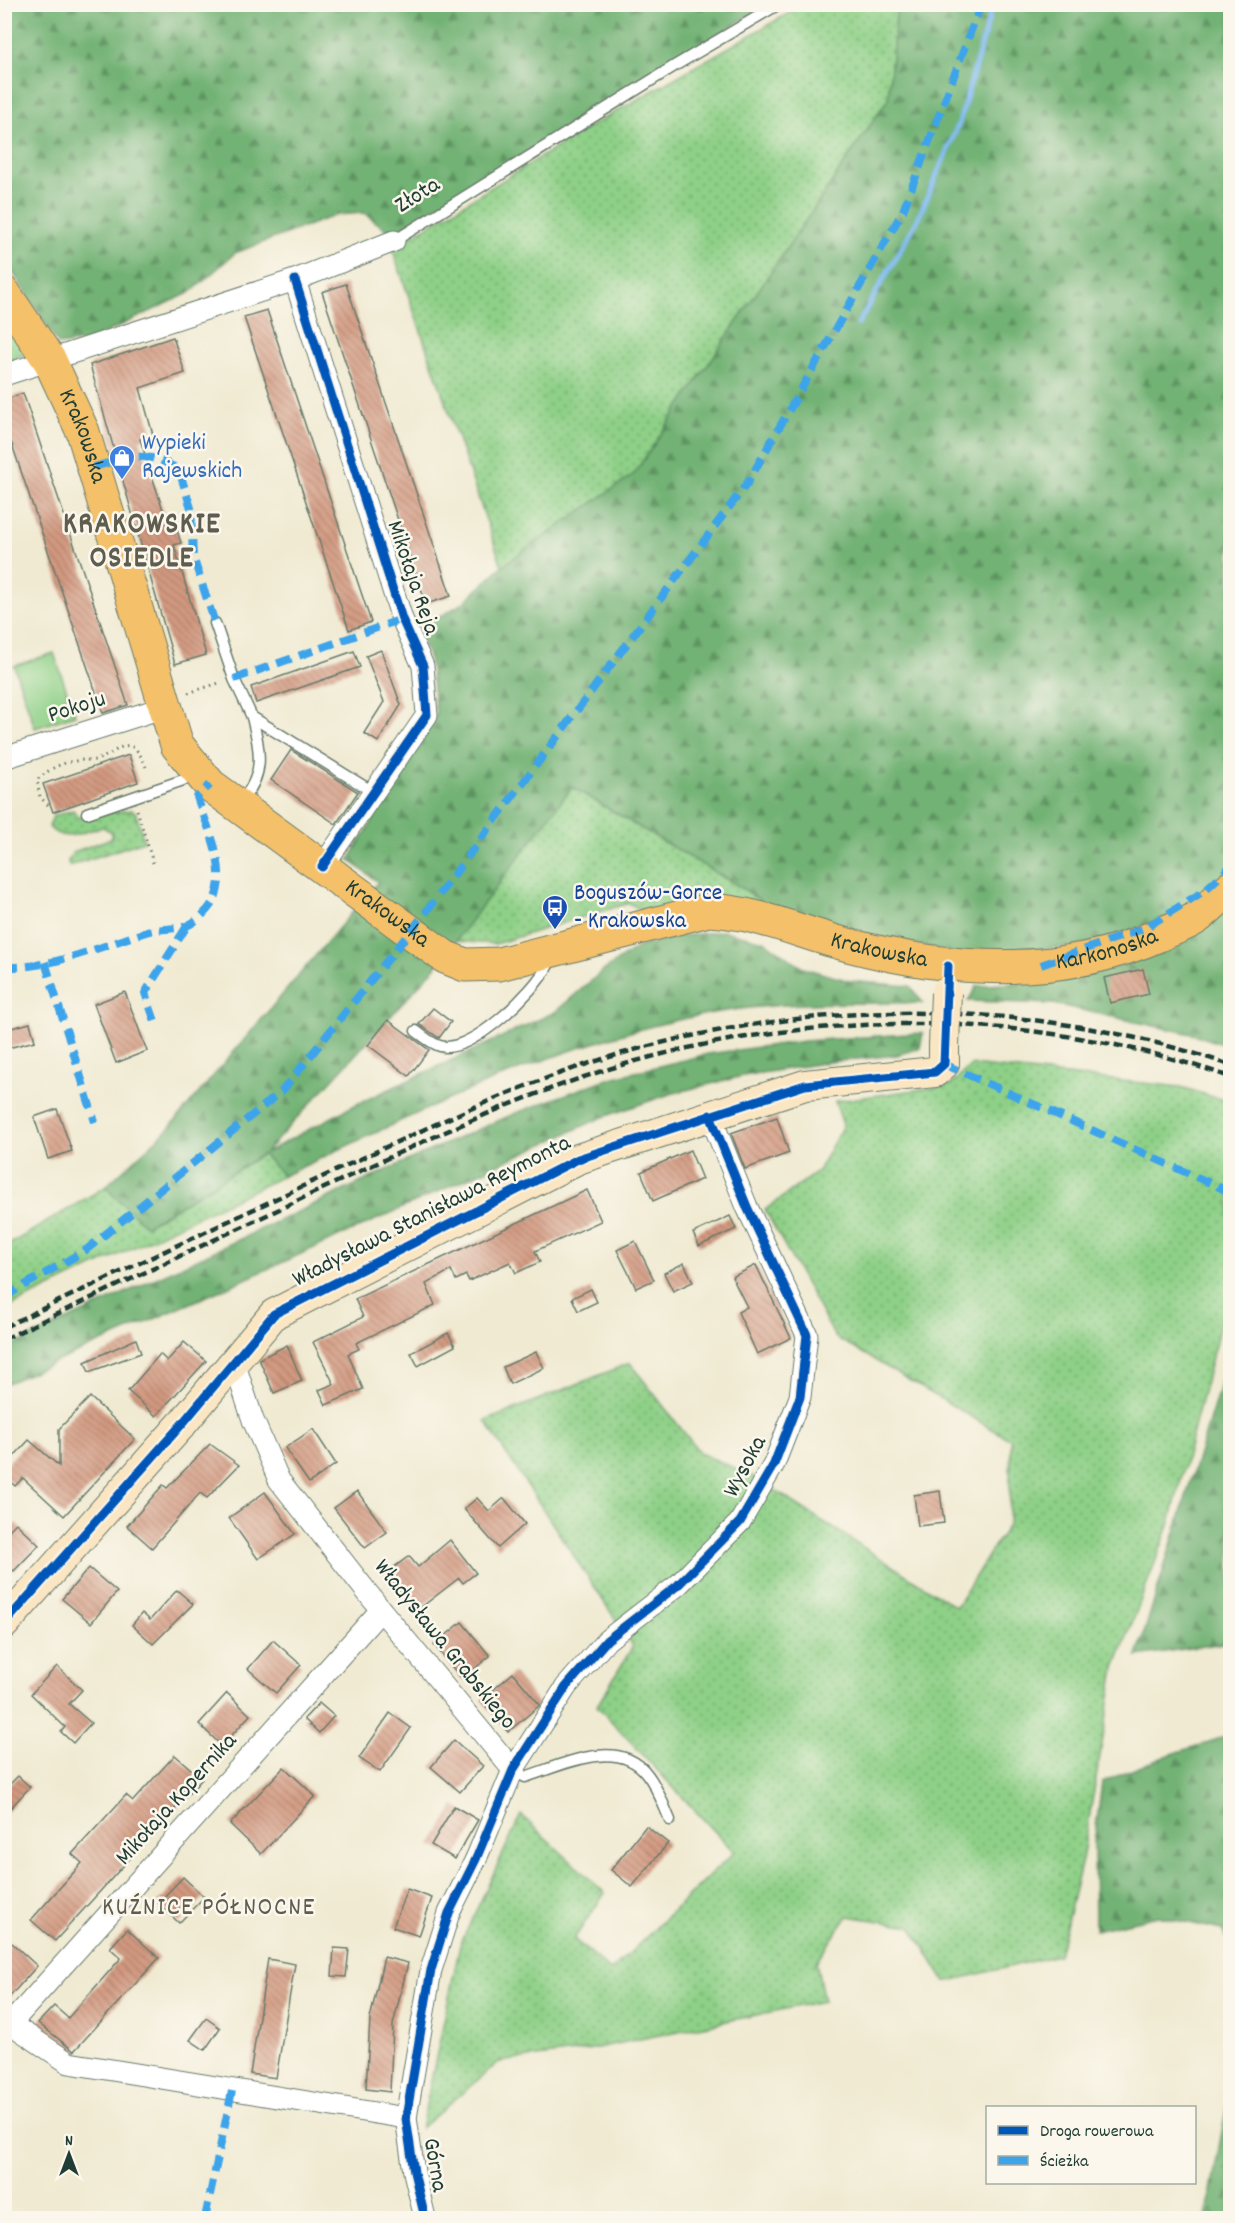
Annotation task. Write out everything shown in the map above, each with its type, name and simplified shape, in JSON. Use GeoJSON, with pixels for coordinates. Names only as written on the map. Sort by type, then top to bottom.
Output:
{"type":"FeatureCollection","features":[{"type":"Feature","properties":{"kind":"main road","name":"Krakowska"},"geometry":{"type":"LineString","coordinates":[[4,294],[50,361],[83,432],[177,745],[210,785],[445,957],[465,965],[500,964],[708,910],[737,912],[769,919],[834,942],[954,975]]}},
{"type":"Feature","properties":{"kind":"main road","name":"Karkonoska"},"geometry":{"type":"LineString","coordinates":[[954,975],[1099,957],[1148,940],[1196,918],[1230,888]]}},
{"type":"Feature","properties":{"kind":"street","name":"Złota"},"geometry":{"type":"LineString","coordinates":[[4,375],[295,280],[394,241]]}},
{"type":"Feature","properties":{"kind":"street","name":"Mikołaja Reja"},"geometry":{"type":"LineString","coordinates":[[295,280],[402,619],[423,666],[427,715],[373,792],[329,872]]}},
{"type":"Feature","properties":{"kind":"street","name":"Pokoju"},"geometry":{"type":"LineString","coordinates":[[4,758],[164,704]]}},
{"type":"Feature","properties":{"kind":"street","name":"Władysława Stanisława Reymonta"},"geometry":{"type":"LineString","coordinates":[[4,1624],[182,1424],[233,1359],[274,1314],[369,1263],[578,1158],[805,1084],[934,1072],[944,1064],[944,1046],[954,975]]}},
{"type":"Feature","properties":{"kind":"street","name":"Wysoka"},"geometry":{"type":"LineString","coordinates":[[513,1770],[566,1687],[607,1640],[678,1585],[740,1521],[774,1464],[800,1397],[807,1335],[747,1207],[710,1116]]}},
{"type":"Feature","properties":{"kind":"street","name":"Władysława Grabskiego"},"geometry":{"type":"LineString","coordinates":[[233,1359],[253,1420],[279,1480],[381,1610],[513,1770]]}},
{"type":"Feature","properties":{"kind":"street","name":"Mikołaja Kopernika"},"geometry":{"type":"LineString","coordinates":[[381,1610],[8,2027],[69,2063],[406,2118]]}},
{"type":"Feature","properties":{"kind":"street"},"geometry":{"type":"LineString","coordinates":[[406,2118],[431,1970],[449,1913],[476,1859],[513,1770]]}},
{"type":"Feature","properties":{"kind":"street","name":"Górna"},"geometry":{"type":"LineString","coordinates":[[406,2118],[414,2172],[425,2218]]}},
{"type":"Feature","properties":{"kind":"lane","name":"Złota"},"geometry":{"type":"LineString","coordinates":[[394,241],[676,65],[779,4]]}},
{"type":"Feature","properties":{"kind":"lane"},"geometry":{"type":"LineString","coordinates":[[214,623],[234,678],[252,717],[259,746],[259,768],[255,784],[238,805]]}},
{"type":"Feature","properties":{"kind":"lane"},"geometry":{"type":"LineString","coordinates":[[252,717],[373,792]]}},
{"type":"Feature","properties":{"kind":"lane"},"geometry":{"type":"LineString","coordinates":[[87,813],[201,774]]}},
{"type":"Feature","properties":{"kind":"lane"},"geometry":{"type":"LineString","coordinates":[[416,1031],[439,1046],[453,1047],[480,1034],[509,1012],[542,978],[548,965],[546,952]]}},
{"type":"Feature","properties":{"kind":"lane"},"geometry":{"type":"LineString","coordinates":[[513,1770],[525,1777],[581,1758],[608,1756],[628,1760],[645,1772],[657,1790],[670,1820]]}},
{"type":"Feature","properties":{"kind":"path"},"geometry":{"type":"LineString","coordinates":[[164,704],[234,678]]}},
{"type":"Feature","properties":{"kind":"path"},"geometry":{"type":"LineString","coordinates":[[48,805],[40,797],[38,780],[56,765],[99,759],[120,746],[127,746],[137,751],[146,767]]}},
{"type":"Feature","properties":{"kind":"path"},"geometry":{"type":"LineString","coordinates":[[116,803],[120,810],[132,807],[136,809],[153,863]]}},
{"type":"Feature","properties":{"kind":"green space"},"geometry":{"type":"Polygon","coordinates":[[[5,5],[766,5],[392,234],[364,213],[336,215],[235,253],[191,292],[88,341],[59,345],[5,260],[5,5]]]}},
{"type":"Feature","properties":{"kind":"green space"},"geometry":{"type":"Polygon","coordinates":[[[803,5],[897,5],[888,99],[634,474],[502,566],[392,248],[596,123],[803,5]]]}},
{"type":"Feature","properties":{"kind":"green space"},"geometry":{"type":"Polygon","coordinates":[[[897,5],[1230,5],[1230,873],[1190,908],[1095,944],[968,956],[781,915],[745,890],[572,787],[435,968],[265,1153],[353,1106],[555,1012],[600,973],[638,947],[679,936],[724,931],[764,941],[803,968],[850,981],[910,986],[923,1003],[781,1005],[725,1011],[643,1029],[589,1044],[435,1105],[283,1176],[263,1154],[146,1226],[105,1187],[170,1127],[378,882],[349,860],[436,715],[430,663],[419,629],[463,603],[502,566],[634,474],[888,99],[897,5]]]}},
{"type":"Feature","properties":{"kind":"green space"},"geometry":{"type":"Polygon","coordinates":[[[4,315],[23,340],[24,354],[5,363],[4,315]]]}},
{"type":"Feature","properties":{"kind":"green space"},"geometry":{"type":"Polygon","coordinates":[[[54,653],[75,715],[35,728],[14,666],[54,653]]]}},
{"type":"Feature","properties":{"kind":"green space"},"geometry":{"type":"Polygon","coordinates":[[[572,787],[745,890],[781,915],[647,913],[629,903],[495,944],[454,941],[572,787]]]}},
{"type":"Feature","properties":{"kind":"green space"},"geometry":{"type":"Polygon","coordinates":[[[73,810],[78,817],[86,818],[101,813],[132,810],[136,813],[144,841],[69,866],[68,861],[73,852],[112,838],[112,833],[103,827],[68,836],[61,835],[49,827],[53,816],[73,810]]]}},
{"type":"Feature","properties":{"kind":"green space"},"geometry":{"type":"Polygon","coordinates":[[[1230,909],[1230,1047],[1196,1035],[1054,1004],[968,1001],[977,986],[1079,978],[1167,951],[1230,909]]]}},
{"type":"Feature","properties":{"kind":"green space"},"geometry":{"type":"Polygon","coordinates":[[[923,1033],[920,1048],[897,1055],[829,1062],[743,1076],[670,1094],[603,1117],[230,1286],[5,1384],[5,1349],[413,1158],[516,1113],[607,1079],[708,1054],[804,1041],[923,1033]]]}},
{"type":"Feature","properties":{"kind":"green space"},"geometry":{"type":"Polygon","coordinates":[[[971,1065],[1181,1087],[1230,1102],[1230,1286],[1170,1523],[1115,1668],[1082,1860],[1059,1955],[945,1982],[911,1926],[848,1916],[816,1962],[824,2001],[582,2051],[499,2062],[421,2128],[460,1945],[521,1815],[605,1893],[574,1939],[611,1971],[734,1852],[597,1706],[633,1646],[485,1421],[630,1363],[700,1453],[754,1477],[956,1607],[1009,1523],[1011,1440],[835,1337],[765,1210],[818,1171],[843,1125],[835,1101],[951,1085],[971,1065]]]}},
{"type":"Feature","properties":{"kind":"green space"},"geometry":{"type":"Polygon","coordinates":[[[263,1154],[283,1176],[5,1309],[5,1247],[105,1187],[146,1226],[263,1154]]]}},
{"type":"Feature","properties":{"kind":"green space"},"geometry":{"type":"Polygon","coordinates":[[[1230,1353],[1230,1642],[1137,1656],[1230,1353]]]}},
{"type":"Feature","properties":{"kind":"green space"},"geometry":{"type":"Polygon","coordinates":[[[1230,1735],[1230,1947],[1222,1930],[1158,1916],[1095,1930],[1094,1843],[1102,1782],[1169,1755],[1230,1735]]]}},
{"type":"Feature","properties":{"kind":"green space"},"geometry":{"type":"Polygon","coordinates":[[[1230,2088],[1230,2218],[1206,2218],[1230,2088]]]}},
{"type":"Feature","properties":{"kind":"building"},"geometry":{"type":"Polygon","coordinates":[[[346,284],[451,596],[426,604],[322,292],[346,284]]]}},
{"type":"Feature","properties":{"kind":"building"},"geometry":{"type":"Polygon","coordinates":[[[267,310],[371,622],[349,630],[244,317],[267,310]]]}},
{"type":"Feature","properties":{"kind":"building"},"geometry":{"type":"Polygon","coordinates":[[[173,337],[185,373],[140,388],[153,435],[140,439],[165,516],[172,514],[181,543],[174,545],[206,655],[175,664],[90,365],[173,337]]]}},
{"type":"Feature","properties":{"kind":"building"},"geometry":{"type":"Polygon","coordinates":[[[23,393],[128,705],[103,713],[4,421],[4,400],[23,393]]]}},
{"type":"Feature","properties":{"kind":"building"},"geometry":{"type":"Polygon","coordinates":[[[381,650],[401,705],[378,742],[364,733],[384,702],[366,656],[381,650]]]}},
{"type":"Feature","properties":{"kind":"building"},"geometry":{"type":"Polygon","coordinates":[[[354,651],[360,667],[256,703],[251,687],[354,651]]]}},
{"type":"Feature","properties":{"kind":"building"},"geometry":{"type":"Polygon","coordinates":[[[291,750],[358,792],[336,824],[271,780],[291,750]]]}},
{"type":"Feature","properties":{"kind":"building"},"geometry":{"type":"Polygon","coordinates":[[[129,755],[138,782],[53,812],[43,784],[129,755]]]}},
{"type":"Feature","properties":{"kind":"building"},"geometry":{"type":"Polygon","coordinates":[[[1143,969],[1149,994],[1110,1003],[1104,978],[1143,969]]]}},
{"type":"Feature","properties":{"kind":"building"},"geometry":{"type":"Polygon","coordinates":[[[125,992],[147,1051],[116,1063],[94,1004],[125,992]]]}},
{"type":"Feature","properties":{"kind":"building"},"geometry":{"type":"Polygon","coordinates":[[[433,1008],[451,1022],[439,1038],[419,1024],[433,1008]]]}},
{"type":"Feature","properties":{"kind":"building"},"geometry":{"type":"Polygon","coordinates":[[[388,1020],[429,1050],[409,1076],[368,1045],[388,1020]]]}},
{"type":"Feature","properties":{"kind":"building"},"geometry":{"type":"Polygon","coordinates":[[[30,1023],[35,1041],[8,1048],[4,1030],[30,1023]]]}},
{"type":"Feature","properties":{"kind":"building"},"geometry":{"type":"Polygon","coordinates":[[[57,1109],[72,1151],[48,1159],[34,1117],[57,1109]]]}},
{"type":"Feature","properties":{"kind":"building"},"geometry":{"type":"Polygon","coordinates":[[[777,1117],[789,1153],[745,1169],[731,1133],[777,1117]]]}},
{"type":"Feature","properties":{"kind":"building"},"geometry":{"type":"Polygon","coordinates":[[[690,1150],[702,1179],[653,1201],[641,1172],[690,1150]]]}},
{"type":"Feature","properties":{"kind":"building"},"geometry":{"type":"Polygon","coordinates":[[[587,1190],[601,1221],[535,1251],[540,1262],[516,1273],[510,1262],[469,1281],[466,1275],[456,1280],[451,1270],[426,1284],[435,1305],[356,1343],[359,1349],[348,1354],[363,1389],[326,1405],[319,1390],[334,1384],[313,1342],[363,1317],[355,1299],[587,1190]]]}},
{"type":"Feature","properties":{"kind":"building"},"geometry":{"type":"Polygon","coordinates":[[[730,1216],[736,1229],[699,1246],[693,1233],[730,1216]]]}},
{"type":"Feature","properties":{"kind":"building"},"geometry":{"type":"Polygon","coordinates":[[[635,1241],[654,1280],[636,1288],[617,1250],[635,1241]]]}},
{"type":"Feature","properties":{"kind":"building"},"geometry":{"type":"Polygon","coordinates":[[[684,1263],[693,1282],[673,1291],[664,1273],[684,1263]]]}},
{"type":"Feature","properties":{"kind":"building"},"geometry":{"type":"Polygon","coordinates":[[[756,1265],[791,1338],[757,1354],[738,1312],[747,1307],[732,1277],[756,1265]]]}},
{"type":"Feature","properties":{"kind":"building"},"geometry":{"type":"Polygon","coordinates":[[[591,1289],[597,1302],[578,1311],[572,1298],[591,1289]]]}},
{"type":"Feature","properties":{"kind":"building"},"geometry":{"type":"Polygon","coordinates":[[[448,1333],[455,1346],[418,1366],[411,1353],[448,1333]]]}},
{"type":"Feature","properties":{"kind":"building"},"geometry":{"type":"Polygon","coordinates":[[[136,1339],[141,1353],[89,1372],[85,1362],[136,1339]]]}},
{"type":"Feature","properties":{"kind":"building"},"geometry":{"type":"Polygon","coordinates":[[[184,1342],[206,1361],[156,1416],[128,1391],[160,1354],[167,1361],[184,1342]]]}},
{"type":"Feature","properties":{"kind":"building"},"geometry":{"type":"Polygon","coordinates":[[[287,1345],[302,1381],[274,1393],[259,1359],[287,1345]]]}},
{"type":"Feature","properties":{"kind":"building"},"geometry":{"type":"Polygon","coordinates":[[[536,1352],[544,1368],[510,1384],[503,1367],[536,1352]]]}},
{"type":"Feature","properties":{"kind":"building"},"geometry":{"type":"Polygon","coordinates":[[[90,1397],[135,1439],[64,1516],[23,1478],[15,1486],[4,1476],[4,1467],[29,1440],[59,1466],[59,1429],[90,1397]]]}},
{"type":"Feature","properties":{"kind":"building"},"geometry":{"type":"Polygon","coordinates":[[[313,1429],[336,1464],[309,1483],[285,1448],[313,1429]]]}},
{"type":"Feature","properties":{"kind":"building"},"geometry":{"type":"Polygon","coordinates":[[[210,1444],[239,1465],[207,1498],[200,1493],[152,1548],[127,1526],[163,1485],[167,1488],[210,1444]]]}},
{"type":"Feature","properties":{"kind":"building"},"geometry":{"type":"Polygon","coordinates":[[[357,1491],[387,1532],[365,1548],[334,1508],[357,1491]]]}},
{"type":"Feature","properties":{"kind":"building"},"geometry":{"type":"Polygon","coordinates":[[[940,1491],[944,1523],[918,1526],[914,1495],[940,1491]]]}},
{"type":"Feature","properties":{"kind":"building"},"geometry":{"type":"Polygon","coordinates":[[[265,1492],[295,1534],[258,1559],[229,1518],[265,1492]]]}},
{"type":"Feature","properties":{"kind":"building"},"geometry":{"type":"Polygon","coordinates":[[[477,1498],[489,1511],[504,1498],[525,1524],[498,1548],[464,1509],[477,1498]]]}},
{"type":"Feature","properties":{"kind":"building"},"geometry":{"type":"Polygon","coordinates":[[[16,1523],[39,1545],[14,1571],[4,1562],[4,1535],[16,1523]]]}},
{"type":"Feature","properties":{"kind":"building"},"geometry":{"type":"Polygon","coordinates":[[[450,1540],[476,1573],[463,1583],[459,1578],[415,1612],[385,1574],[409,1556],[418,1567],[450,1540]]]}},
{"type":"Feature","properties":{"kind":"building"},"geometry":{"type":"Polygon","coordinates":[[[89,1568],[117,1592],[91,1623],[62,1599],[89,1568]]]}},
{"type":"Feature","properties":{"kind":"building"},"geometry":{"type":"Polygon","coordinates":[[[177,1590],[193,1604],[153,1644],[132,1625],[142,1613],[150,1620],[177,1590]]]}},
{"type":"Feature","properties":{"kind":"building"},"geometry":{"type":"Polygon","coordinates":[[[462,1622],[490,1656],[462,1679],[434,1645],[462,1622]]]}},
{"type":"Feature","properties":{"kind":"building"},"geometry":{"type":"Polygon","coordinates":[[[273,1640],[301,1665],[276,1693],[248,1669],[273,1640]]]}},
{"type":"Feature","properties":{"kind":"building"},"geometry":{"type":"Polygon","coordinates":[[[57,1666],[82,1690],[69,1704],[91,1723],[73,1743],[61,1732],[65,1727],[31,1694],[57,1666]]]}},
{"type":"Feature","properties":{"kind":"building"},"geometry":{"type":"Polygon","coordinates":[[[513,1673],[540,1705],[508,1732],[481,1700],[513,1673]]]}},
{"type":"Feature","properties":{"kind":"building"},"geometry":{"type":"Polygon","coordinates":[[[227,1693],[250,1715],[222,1746],[199,1724],[227,1693]]]}},
{"type":"Feature","properties":{"kind":"building"},"geometry":{"type":"Polygon","coordinates":[[[319,1703],[334,1716],[319,1733],[304,1719],[319,1703]]]}},
{"type":"Feature","properties":{"kind":"building"},"geometry":{"type":"Polygon","coordinates":[[[390,1713],[411,1728],[380,1772],[359,1758],[390,1713]]]}},
{"type":"Feature","properties":{"kind":"building"},"geometry":{"type":"Polygon","coordinates":[[[454,1740],[483,1766],[460,1792],[431,1767],[454,1740]]]}},
{"type":"Feature","properties":{"kind":"building"},"geometry":{"type":"Polygon","coordinates":[[[175,1755],[202,1779],[55,1941],[31,1920],[82,1863],[72,1854],[126,1795],[133,1801],[175,1755]]]}},
{"type":"Feature","properties":{"kind":"building"},"geometry":{"type":"Polygon","coordinates":[[[284,1767],[315,1796],[261,1854],[230,1824],[284,1767]]]}},
{"type":"Feature","properties":{"kind":"building"},"geometry":{"type":"Polygon","coordinates":[[[18,1776],[30,1787],[4,1815],[4,1790],[18,1776]]]}},
{"type":"Feature","properties":{"kind":"building"},"geometry":{"type":"Polygon","coordinates":[[[454,1806],[478,1820],[455,1859],[431,1845],[454,1806]]]}},
{"type":"Feature","properties":{"kind":"building"},"geometry":{"type":"Polygon","coordinates":[[[646,1826],[668,1843],[632,1887],[611,1870],[646,1826]]]}},
{"type":"Feature","properties":{"kind":"building"},"geometry":{"type":"Polygon","coordinates":[[[183,1877],[204,1897],[179,1923],[158,1903],[183,1877]]]}},
{"type":"Feature","properties":{"kind":"building"},"geometry":{"type":"Polygon","coordinates":[[[407,1889],[432,1898],[419,1936],[393,1927],[407,1889]]]}},
{"type":"Feature","properties":{"kind":"building"},"geometry":{"type":"Polygon","coordinates":[[[127,1929],[159,1958],[74,2051],[38,2023],[54,2006],[68,2018],[121,1958],[110,1948],[127,1929]]]}},
{"type":"Feature","properties":{"kind":"building"},"geometry":{"type":"Polygon","coordinates":[[[12,1943],[37,1966],[4,2003],[4,1951],[12,1943]]]}},
{"type":"Feature","properties":{"kind":"building"},"geometry":{"type":"Polygon","coordinates":[[[334,1948],[349,1949],[346,1977],[332,1976],[334,1948]]]}},
{"type":"Feature","properties":{"kind":"building"},"geometry":{"type":"Polygon","coordinates":[[[384,1957],[408,1963],[393,2025],[390,2092],[366,2089],[370,2019],[384,1957]]]}},
{"type":"Feature","properties":{"kind":"building"},"geometry":{"type":"Polygon","coordinates":[[[268,1959],[295,1964],[276,2078],[250,2074],[268,1959]]]}},
{"type":"Feature","properties":{"kind":"building"},"geometry":{"type":"Polygon","coordinates":[[[206,2018],[220,2028],[205,2050],[190,2040],[206,2018]]]}},
{"type":"Feature","properties":{"kind":"waterway"},"geometry":{"type":"LineString","coordinates":[[858,324],[918,219],[959,123],[993,4]]}},
{"type":"Feature","properties":{"kind":"railway"},"geometry":{"type":"LineString","coordinates":[[4,1327],[461,1113],[567,1071],[679,1039],[758,1024],[837,1015],[917,1013],[997,1016],[1076,1026],[1154,1042],[1230,1065]]}},
{"type":"Feature","properties":{"kind":"railway"},"geometry":{"type":"LineString","coordinates":[[4,1339],[362,1170],[522,1099],[605,1070],[719,1042],[792,1031],[866,1025],[940,1024],[1015,1029],[1088,1040],[1160,1055],[1230,1077]]}},
{"type":"Feature","properties":{"kind":"marked path"},"geometry":{"type":"LineString","coordinates":[[4,1297],[86,1250],[282,1091],[426,912],[748,482],[903,211],[981,4]]}},
{"type":"Feature","properties":{"kind":"marked path"},"geometry":{"type":"LineString","coordinates":[[94,467],[128,458],[147,457],[167,463],[179,470],[191,508],[193,557],[215,623]]}},
{"type":"Feature","properties":{"kind":"marked path"},"geometry":{"type":"LineString","coordinates":[[234,679],[402,619]]}},
{"type":"Feature","properties":{"kind":"marked path"},"geometry":{"type":"LineString","coordinates":[[4,967],[22,967],[58,960],[146,932],[186,926],[199,918],[213,902],[218,886],[219,873],[215,847],[197,797],[210,785]]}},
{"type":"Feature","properties":{"kind":"marked path"},"geometry":{"type":"LineString","coordinates":[[1041,965],[1145,928],[1204,891],[1230,867]]}},
{"type":"Feature","properties":{"kind":"marked path"},"geometry":{"type":"LineString","coordinates":[[155,1021],[145,993],[187,926]]}},
{"type":"Feature","properties":{"kind":"marked path"},"geometry":{"type":"LineString","coordinates":[[45,962],[95,1122]]}},
{"type":"Feature","properties":{"kind":"marked path"},"geometry":{"type":"LineString","coordinates":[[944,1064],[1230,1192]]}},
{"type":"Feature","properties":{"kind":"marked path"},"geometry":{"type":"LineString","coordinates":[[205,2218],[232,2091]]}},
{"type":"Feature","properties":{"kind":"cycle path"},"geometry":{"type":"LineString","coordinates":[[295,280],[402,619],[423,666],[427,715],[322,867]]}},
{"type":"Feature","properties":{"kind":"cycle path"},"geometry":{"type":"LineString","coordinates":[[4,1624],[182,1424],[274,1314],[578,1159],[805,1085],[935,1072],[944,1064],[948,966]]}},
{"type":"Feature","properties":{"kind":"cycle path"},"geometry":{"type":"LineString","coordinates":[[425,2218],[414,2172],[406,2118],[431,1970],[449,1913],[476,1859],[513,1770],[566,1687],[607,1640],[678,1585],[740,1522],[774,1464],[800,1397],[807,1335],[747,1207],[710,1115]]}},
{"type":"Feature","properties":{"kind":"place","name":"Wypieki Rajewskich"},"geometry":{"type":"Point","coordinates":[122,481]}},
{"type":"Feature","properties":{"kind":"place","name":"Boguszów-Gorce - Krakowska"},"geometry":{"type":"Point","coordinates":[555,931]}},
{"type":"Feature","properties":{"kind":"district","name":"KRAKOWSKIE OSIEDLE"},"geometry":{"type":"Point","coordinates":[142,543]}},
{"type":"Feature","properties":{"kind":"district","name":"KUŹNICE PÓŁNOCNE"},"geometry":{"type":"Point","coordinates":[209,1908]}}]}
